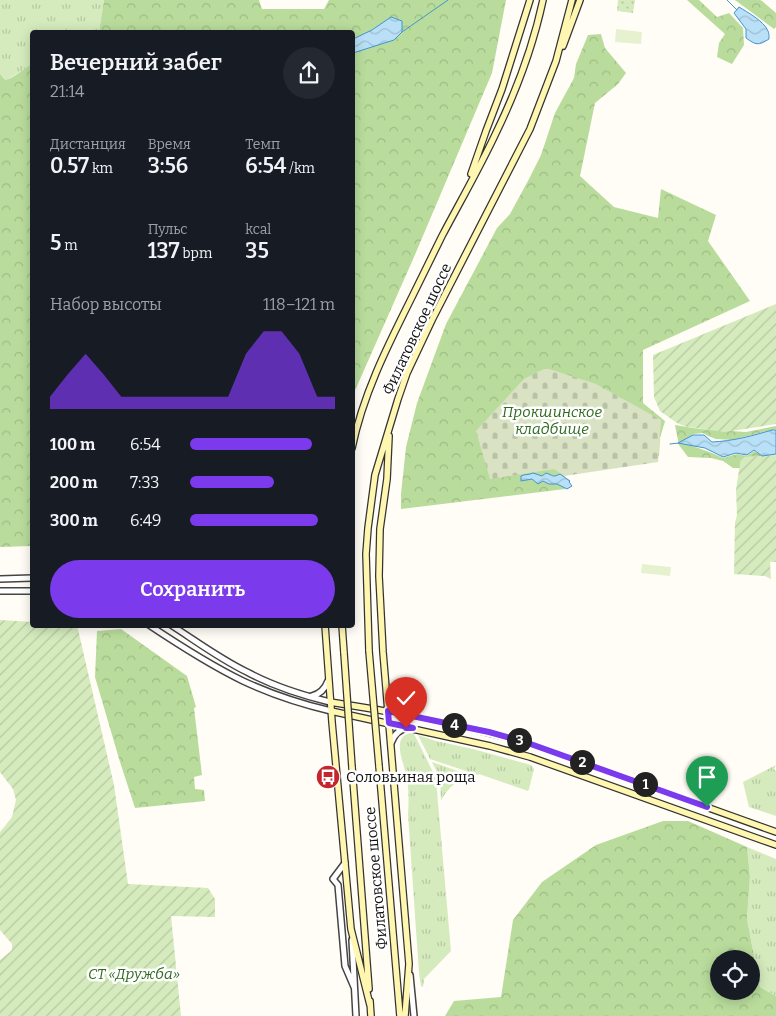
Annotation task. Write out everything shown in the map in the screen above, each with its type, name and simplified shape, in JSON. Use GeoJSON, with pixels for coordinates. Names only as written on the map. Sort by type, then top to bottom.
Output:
{"type":"FeatureCollection","features":[{"type":"Feature","properties":{"kind":"main road"},"geometry":{"type":"LineString","coordinates":[[466,190],[524,23],[529,0]]}},
{"type":"Feature","properties":{"kind":"main road"},"geometry":{"type":"LineString","coordinates":[[466,190],[495,136],[514,92],[537,28],[543,0]]}},
{"type":"Feature","properties":{"kind":"main road","name":"Филатовское шоссе"},"geometry":{"type":"LineString","coordinates":[[400,1016],[369,651],[366,554],[375,476],[407,373],[530,129],[556,61],[572,0]]}},
{"type":"Feature","properties":{"kind":"main road"},"geometry":{"type":"LineString","coordinates":[[556,61],[566,40],[580,0]]}},
{"type":"Feature","properties":{"kind":"main road","name":"Филатовское шоссе"},"geometry":{"type":"LineString","coordinates":[[355,434],[381,361],[396,328],[466,190]]}},
{"type":"Feature","properties":{"kind":"main road"},"geometry":{"type":"LineString","coordinates":[[355,428],[357,424]]}},
{"type":"Feature","properties":{"kind":"main road"},"geometry":{"type":"LineString","coordinates":[[390,426],[387,479],[380,529],[379,576],[409,964],[405,1016]]}},
{"type":"Feature","properties":{"kind":"main road"},"geometry":{"type":"LineString","coordinates":[[325,628],[330,702],[351,929],[370,1005]]}},
{"type":"Feature","properties":{"kind":"main road","name":"Филатовское шоссе"},"geometry":{"type":"LineString","coordinates":[[342,628],[371,1016]]}},
{"type":"Feature","properties":{"kind":"main road"},"geometry":{"type":"LineString","coordinates":[[330,702],[388,711],[481,730],[525,742],[776,832]]}},
{"type":"Feature","properties":{"kind":"main road"},"geometry":{"type":"LineString","coordinates":[[331,711],[413,728],[530,757],[776,845]]}},
{"type":"Feature","properties":{"kind":"street"},"geometry":{"type":"LineString","coordinates":[[0,579],[30,578]]}},
{"type":"Feature","properties":{"kind":"street"},"geometry":{"type":"LineString","coordinates":[[0,591],[30,591]]}},
{"type":"Feature","properties":{"kind":"street"},"geometry":{"type":"LineString","coordinates":[[154,628],[204,660],[243,681],[293,701],[331,711]]}},
{"type":"Feature","properties":{"kind":"street"},"geometry":{"type":"LineString","coordinates":[[176,628],[218,656],[247,672],[270,683],[330,702]]}},
{"type":"Feature","properties":{"kind":"street"},"geometry":{"type":"LineString","coordinates":[[308,696],[313,696],[322,691],[329,680]]}},
{"type":"Feature","properties":{"kind":"street"},"geometry":{"type":"LineString","coordinates":[[391,743],[392,738],[402,729],[413,728]]}},
{"type":"Feature","properties":{"kind":"street"},"geometry":{"type":"LineString","coordinates":[[345,863],[333,879],[338,885],[345,966],[354,987]]}},
{"type":"Feature","properties":{"kind":"street"},"geometry":{"type":"LineString","coordinates":[[351,929],[356,1016]]}},
{"type":"Feature","properties":{"kind":"street"},"geometry":{"type":"LineString","coordinates":[[409,964],[414,1016]]}},
{"type":"Feature","properties":{"kind":"green space"},"geometry":{"type":"Polygon","coordinates":[[[0,0],[104,0],[99,30],[30,30],[30,65],[7,80],[0,74],[0,0]]]}},
{"type":"Feature","properties":{"kind":"green space"},"geometry":{"type":"Polygon","coordinates":[[[104,0],[259,0],[262,9],[324,9],[329,0],[506,0],[492,73],[355,390],[355,30],[99,30],[104,0]]]}},
{"type":"Feature","properties":{"kind":"green space"},"geometry":{"type":"Polygon","coordinates":[[[618,0],[635,0],[633,13],[617,11],[618,0]]]}},
{"type":"Feature","properties":{"kind":"green space"},"geometry":{"type":"Polygon","coordinates":[[[687,0],[699,0],[717,17],[729,13],[743,28],[744,45],[732,64],[717,57],[719,43],[725,34],[687,0]]]}},
{"type":"Feature","properties":{"kind":"green space"},"geometry":{"type":"Polygon","coordinates":[[[735,0],[762,1],[776,13],[776,27],[774,29],[735,0]]]}},
{"type":"Feature","properties":{"kind":"green space"},"geometry":{"type":"Polygon","coordinates":[[[616,29],[642,32],[641,44],[615,42],[616,29]]]}},
{"type":"Feature","properties":{"kind":"green space"},"geometry":{"type":"Polygon","coordinates":[[[601,34],[605,48],[626,73],[618,84],[595,103],[580,176],[614,207],[658,218],[661,189],[716,215],[708,241],[750,301],[643,350],[643,403],[665,421],[660,438],[659,456],[644,460],[564,468],[565,489],[401,509],[406,447],[417,403],[446,324],[497,228],[510,214],[541,155],[555,113],[574,78],[576,64],[588,35],[601,34]]]}},
{"type":"Feature","properties":{"kind":"green space"},"geometry":{"type":"Polygon","coordinates":[[[30,65],[30,546],[0,547],[0,74],[6,80],[30,65]]]}},
{"type":"Feature","properties":{"kind":"green space"},"geometry":{"type":"Polygon","coordinates":[[[776,304],[776,424],[725,432],[687,427],[677,423],[660,411],[654,397],[653,355],[776,304]]]}},
{"type":"Feature","properties":{"kind":"green space","name":"Прокшинское кладбище"},"geometry":{"type":"Polygon","coordinates":[[[546,368],[596,384],[661,420],[658,462],[564,476],[554,469],[490,479],[476,431],[524,379],[546,368]]]}},
{"type":"Feature","properties":{"kind":"green space"},"geometry":{"type":"Polygon","coordinates":[[[675,425],[699,429],[746,432],[776,426],[776,429],[732,440],[716,439],[703,433],[693,434],[690,445],[723,458],[737,454],[747,456],[754,451],[762,456],[751,468],[733,468],[723,461],[711,458],[688,457],[679,445],[675,425]]]}},
{"type":"Feature","properties":{"kind":"green space"},"geometry":{"type":"Polygon","coordinates":[[[776,455],[776,562],[770,562],[771,579],[765,576],[734,574],[735,523],[737,515],[736,490],[741,457],[776,455]]]}},
{"type":"Feature","properties":{"kind":"green space"},"geometry":{"type":"Polygon","coordinates":[[[642,564],[671,567],[670,576],[641,573],[642,564]]]}},
{"type":"Feature","properties":{"kind":"green space","name":"СТ «Дружба»"},"geometry":{"type":"Polygon","coordinates":[[[0,620],[30,622],[30,628],[78,628],[114,785],[128,884],[208,888],[215,899],[215,917],[171,916],[181,1016],[0,1016],[0,960],[12,950],[12,944],[0,930],[0,832],[12,817],[16,800],[13,789],[0,772],[0,620]]]}},
{"type":"Feature","properties":{"kind":"green space"},"geometry":{"type":"Polygon","coordinates":[[[121,629],[187,676],[196,707],[194,708],[202,775],[194,777],[195,789],[204,790],[205,801],[135,808],[95,677],[97,631],[121,629]]]}},
{"type":"Feature","properties":{"kind":"green space"},"geometry":{"type":"Polygon","coordinates":[[[410,733],[414,734],[436,780],[451,951],[424,979],[423,987],[421,986],[419,973],[408,814],[409,799],[407,780],[400,751],[401,740],[410,733]]]}},
{"type":"Feature","properties":{"kind":"green space"},"geometry":{"type":"Polygon","coordinates":[[[418,735],[531,765],[534,769],[529,789],[528,791],[430,759],[418,735]]]}},
{"type":"Feature","properties":{"kind":"green space"},"geometry":{"type":"Polygon","coordinates":[[[432,762],[472,776],[462,779],[454,785],[446,792],[441,801],[440,779],[432,762]]]}},
{"type":"Feature","properties":{"kind":"green space"},"geometry":{"type":"Polygon","coordinates":[[[776,765],[774,769],[776,771],[776,816],[749,807],[743,782],[776,765]]]}},
{"type":"Feature","properties":{"kind":"green space"},"geometry":{"type":"Polygon","coordinates":[[[663,821],[688,821],[747,847],[750,876],[747,919],[753,950],[710,950],[710,1000],[760,1000],[760,987],[776,996],[776,1016],[445,1016],[454,1001],[501,997],[513,920],[542,882],[596,845],[663,821]]]}},
{"type":"Feature","properties":{"kind":"green space"},"geometry":{"type":"Polygon","coordinates":[[[747,847],[776,859],[776,996],[760,987],[760,950],[753,950],[747,919],[750,876],[747,847]]]}},
{"type":"Feature","properties":{"kind":"water"},"geometry":{"type":"Polygon","coordinates":[[[739,7],[766,27],[769,39],[757,44],[746,38],[746,29],[734,13],[739,7]]]}},
{"type":"Feature","properties":{"kind":"water"},"geometry":{"type":"Polygon","coordinates":[[[391,17],[402,21],[402,32],[394,40],[355,52],[355,38],[372,30],[391,17]]]}},
{"type":"Feature","properties":{"kind":"water"},"geometry":{"type":"Polygon","coordinates":[[[776,430],[776,454],[762,456],[754,450],[747,455],[736,453],[723,457],[705,448],[678,443],[693,435],[704,435],[712,442],[742,438],[776,430]]]}},
{"type":"Feature","properties":{"kind":"water"},"geometry":{"type":"Polygon","coordinates":[[[533,473],[542,476],[546,473],[554,476],[560,474],[570,481],[572,486],[567,489],[557,484],[549,484],[543,481],[538,484],[532,479],[521,481],[521,476],[533,473]]]}},
{"type":"Feature","properties":{"kind":"waterway"},"geometry":{"type":"LineString","coordinates":[[402,32],[448,0]]}},
{"type":"Feature","properties":{"kind":"waterway"},"geometry":{"type":"LineString","coordinates":[[727,0],[737,10]]}},
{"type":"Feature","properties":{"kind":"waterway"},"geometry":{"type":"LineString","coordinates":[[670,444],[679,443]]}},
{"type":"Feature","properties":{"kind":"place","name":"Соловьиная роща"},"geometry":{"type":"Point","coordinates":[328,777]}},
{"type":"Feature","properties":{"kind":"route"},"geometry":{"type":"LineString","coordinates":[[406,728],[413,728],[389,723],[388,711],[489,732],[525,742],[707,807]]}}]}
